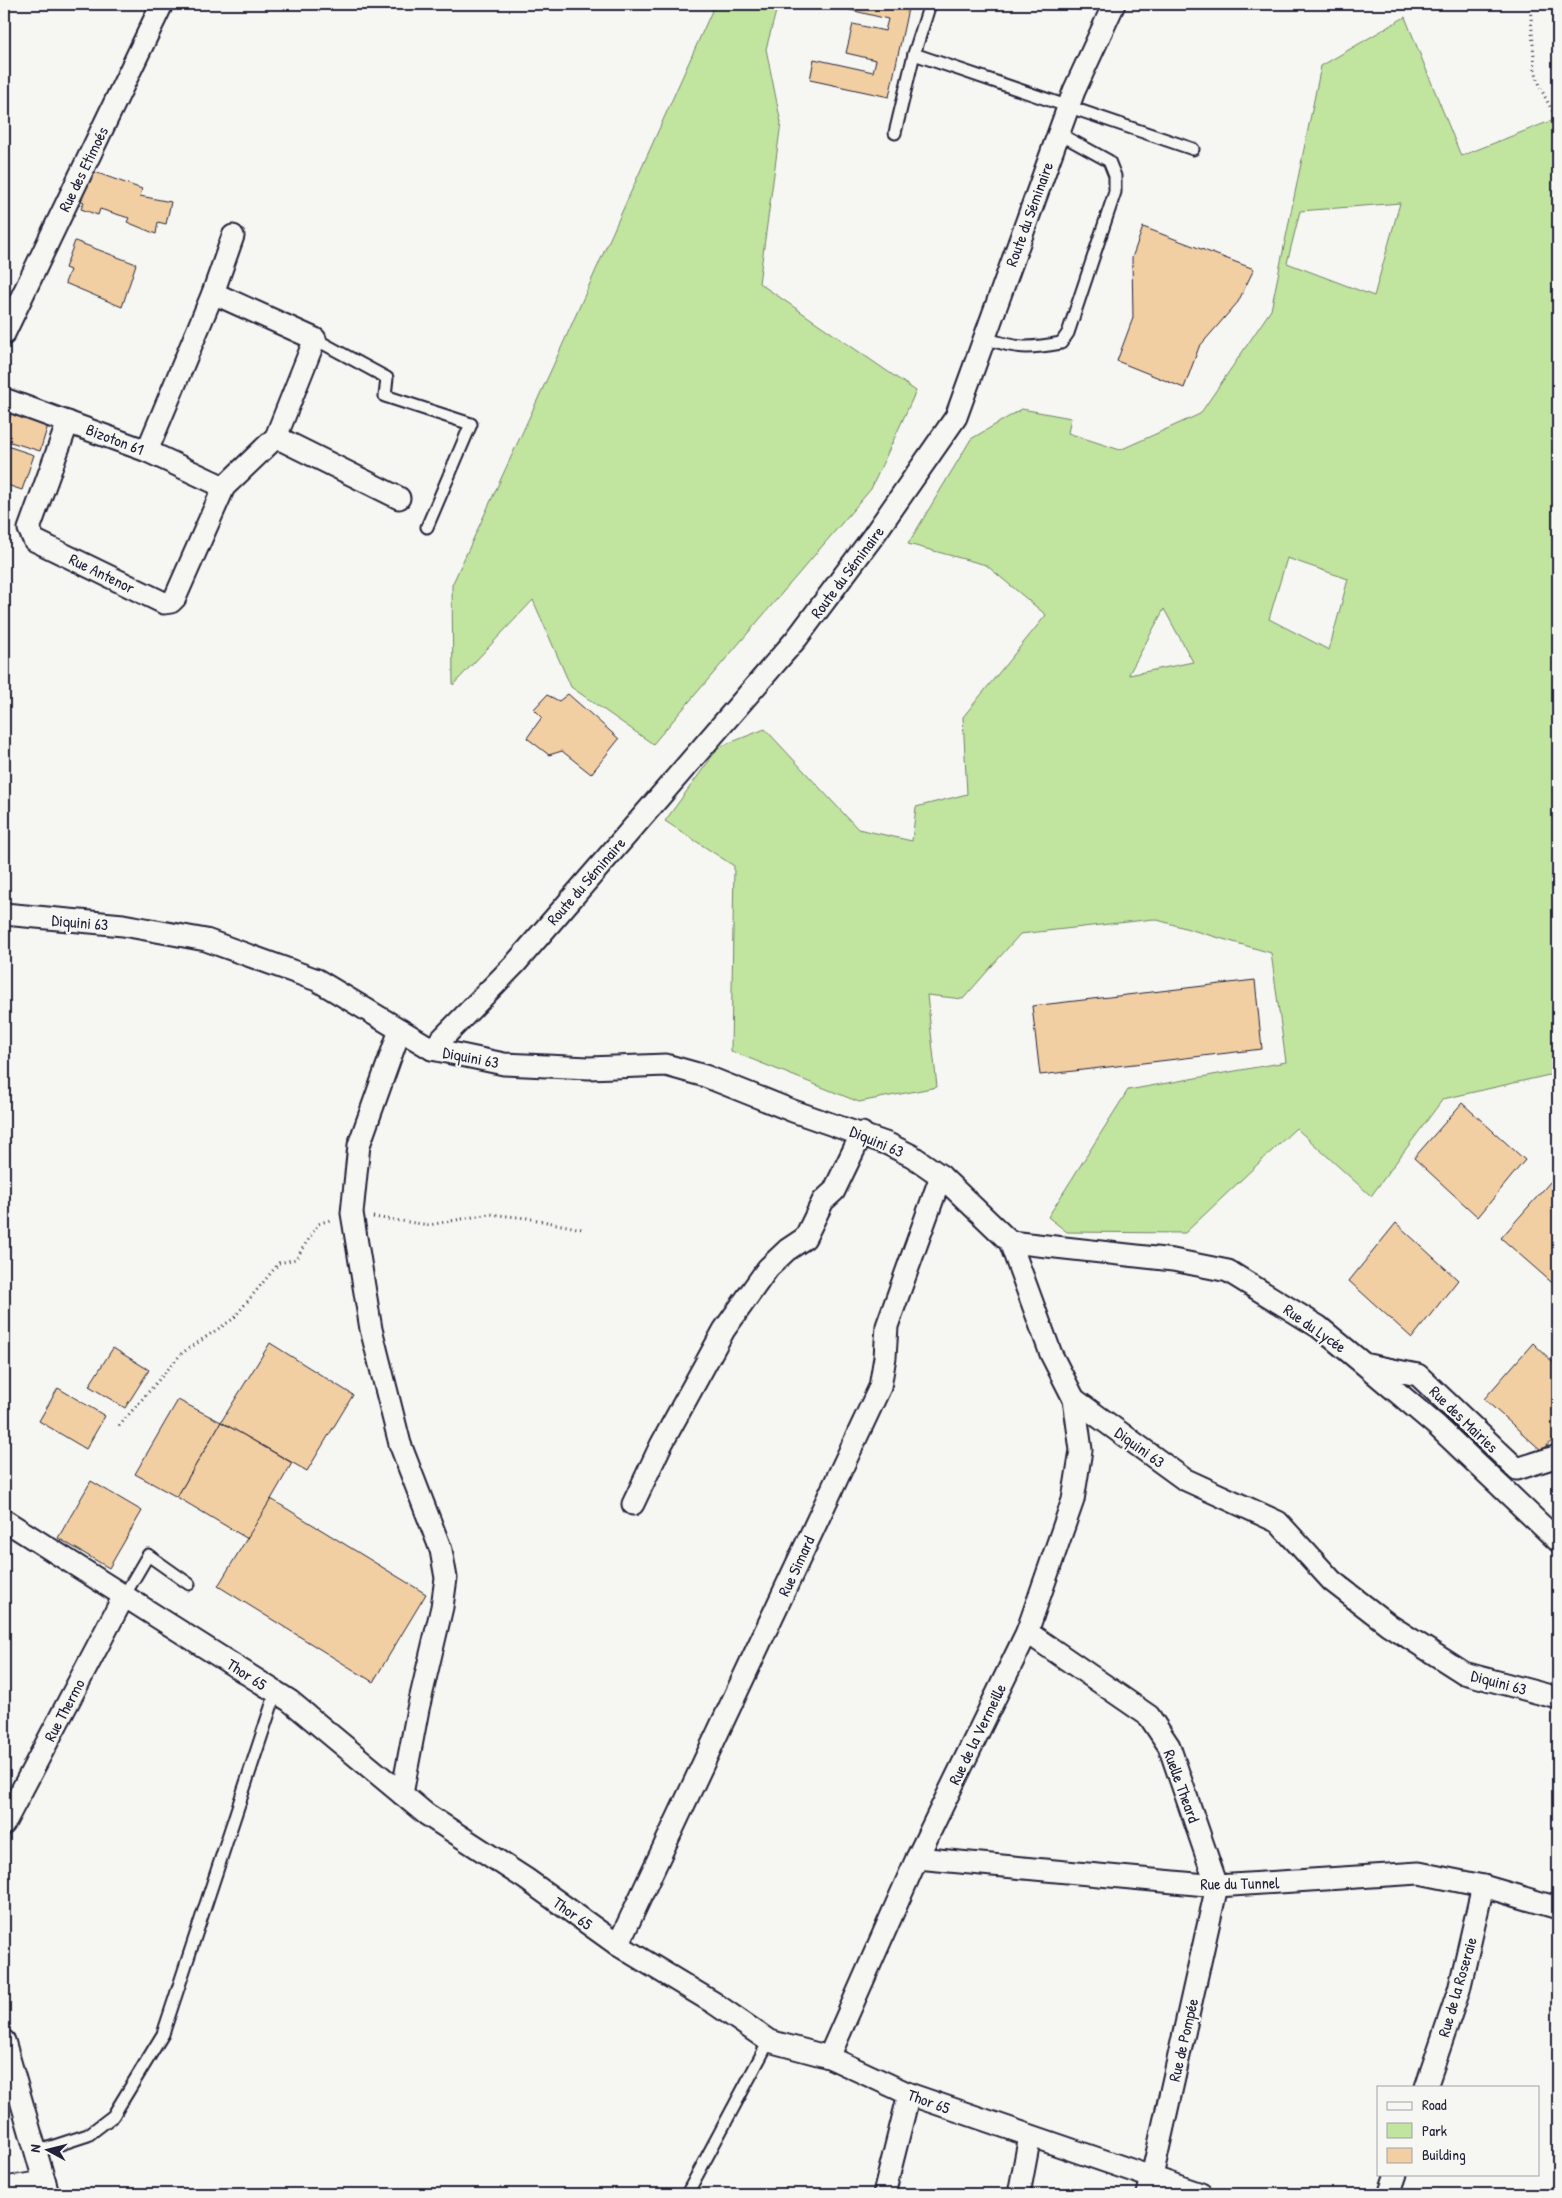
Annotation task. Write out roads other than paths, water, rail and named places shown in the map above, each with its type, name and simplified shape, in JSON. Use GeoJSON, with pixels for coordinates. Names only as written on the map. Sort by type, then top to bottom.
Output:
{"type":"FeatureCollection","features":[{"type":"Feature","properties":{"kind":"street","name":"Rue des Etimoés"},"geometry":{"type":"LineString","coordinates":[[4,334],[162,4]]}},
{"type":"Feature","properties":{"kind":"street","name":"Route du Séminaire"},"geometry":{"type":"LineString","coordinates":[[432,1049],[515,964],[797,638],[874,535],[956,417],[1058,133],[1114,4]]}},
{"type":"Feature","properties":{"kind":"street"},"geometry":{"type":"LineString","coordinates":[[148,451],[213,293],[233,236]]}},
{"type":"Feature","properties":{"kind":"street"},"geometry":{"type":"LineString","coordinates":[[213,293],[315,339],[276,437],[224,487]]}},
{"type":"Feature","properties":{"kind":"street","name":"Bizoton 61"},"geometry":{"type":"LineString","coordinates":[[4,399],[148,451],[224,487]]}},
{"type":"Feature","properties":{"kind":"street","name":"Rue Antenor"},"geometry":{"type":"LineString","coordinates":[[68,422],[29,529],[30,535],[34,540],[164,603],[170,602],[175,598],[224,487]]}},
{"type":"Feature","properties":{"kind":"street"},"geometry":{"type":"LineString","coordinates":[[276,437],[399,498]]}},
{"type":"Feature","properties":{"kind":"street","name":"Diquini 63"},"geometry":{"type":"LineString","coordinates":[[4,914],[123,925],[206,940],[317,980],[432,1049],[504,1064],[589,1068],[666,1065],[705,1076],[793,1111],[862,1133],[904,1152],[941,1176],[1010,1242],[1051,1354],[1074,1399],[1184,1479],[1278,1522],[1332,1580],[1389,1625],[1464,1673],[1558,1698]]}},
{"type":"Feature","properties":{"kind":"street"},"geometry":{"type":"LineString","coordinates":[[400,1030],[358,1145],[352,1213],[371,1329],[400,1444],[440,1550],[446,1578],[442,1607],[418,1708],[402,1794]]}},
{"type":"Feature","properties":{"kind":"street"},"geometry":{"type":"LineString","coordinates":[[633,1504],[661,1445],[724,1330],[768,1268],[787,1250],[805,1238],[823,1201],[834,1191],[862,1133]]}},
{"type":"Feature","properties":{"kind":"street","name":"Rue Simard"},"geometry":{"type":"LineString","coordinates":[[618,1945],[880,1387],[885,1357],[886,1326],[941,1176]]}},
{"type":"Feature","properties":{"kind":"street","name":"Rue du Lycée"},"geometry":{"type":"LineString","coordinates":[[1010,1242],[1173,1260],[1228,1271],[1319,1327],[1365,1364],[1437,1426],[1558,1541]]}},
{"type":"Feature","properties":{"kind":"street","name":"Rue des Mairies"},"geometry":{"type":"LineString","coordinates":[[1365,1364],[1418,1375],[1517,1469],[1558,1456]]}},
{"type":"Feature","properties":{"kind":"street","name":"Rue de la Vermeille"},"geometry":{"type":"LineString","coordinates":[[829,2058],[918,1858],[1027,1632],[1073,1500],[1081,1450],[1074,1399]]}},
{"type":"Feature","properties":{"kind":"street","name":"Thor 65"},"geometry":{"type":"LineString","coordinates":[[4,1520],[290,1701],[426,1814],[526,1880],[618,1945],[714,2003],[769,2041],[829,2058],[909,2094],[1030,2136],[1150,2186],[1202,2194]]}},
{"type":"Feature","properties":{"kind":"street","name":"Rue Thermo"},"geometry":{"type":"LineString","coordinates":[[4,1824],[124,1596]]}},
{"type":"Feature","properties":{"kind":"street","name":"Ruelle Theard"},"geometry":{"type":"LineString","coordinates":[[1027,1632],[1149,1716],[1169,1746],[1217,1886]]}},
{"type":"Feature","properties":{"kind":"street","name":"Rue du Tunnel"},"geometry":{"type":"LineString","coordinates":[[918,1858],[1217,1886],[1419,1873],[1483,1886],[1558,1908]]}},
{"type":"Feature","properties":{"kind":"street","name":"Rue de Pompée"},"geometry":{"type":"LineString","coordinates":[[1150,2186],[1217,1886]]}},
{"type":"Feature","properties":{"kind":"street","name":"Rue de la Roseraie"},"geometry":{"type":"LineString","coordinates":[[1426,2086],[1459,1990],[1483,1886]]}},
{"type":"Feature","properties":{"kind":"street"},"geometry":{"type":"LineString","coordinates":[[4,2041],[46,2188],[4,2188]]}},
{"type":"Feature","properties":{"kind":"street"},"geometry":{"type":"LineString","coordinates":[[884,2194],[909,2094]]}},
{"type":"Feature","properties":{"kind":"street"},"geometry":{"type":"LineString","coordinates":[[1019,2194],[1030,2136]]}},
{"type":"Feature","properties":{"kind":"street"},"geometry":{"type":"LineString","coordinates":[[1389,2194],[1395,2176]]}},
{"type":"Feature","properties":{"kind":"lane"},"geometry":{"type":"LineString","coordinates":[[895,133],[914,54],[930,4]]}},
{"type":"Feature","properties":{"kind":"lane"},"geometry":{"type":"LineString","coordinates":[[914,54],[1193,149]]}},
{"type":"Feature","properties":{"kind":"lane"},"geometry":{"type":"LineString","coordinates":[[985,338],[1010,347],[1032,348],[1061,343],[1068,333],[1115,192],[1115,176],[1110,161],[1058,133]]}},
{"type":"Feature","properties":{"kind":"lane"},"geometry":{"type":"LineString","coordinates":[[315,339],[387,378],[385,396],[471,424],[427,527]]}},
{"type":"Feature","properties":{"kind":"lane"},"geometry":{"type":"LineString","coordinates":[[124,1596],[148,1555],[189,1584]]}},
{"type":"Feature","properties":{"kind":"lane"},"geometry":{"type":"LineString","coordinates":[[36,2152],[88,2135],[113,2116],[162,2034],[276,1692]]}},
{"type":"Feature","properties":{"kind":"lane"},"geometry":{"type":"LineString","coordinates":[[687,2194],[769,2041]]}}]}
